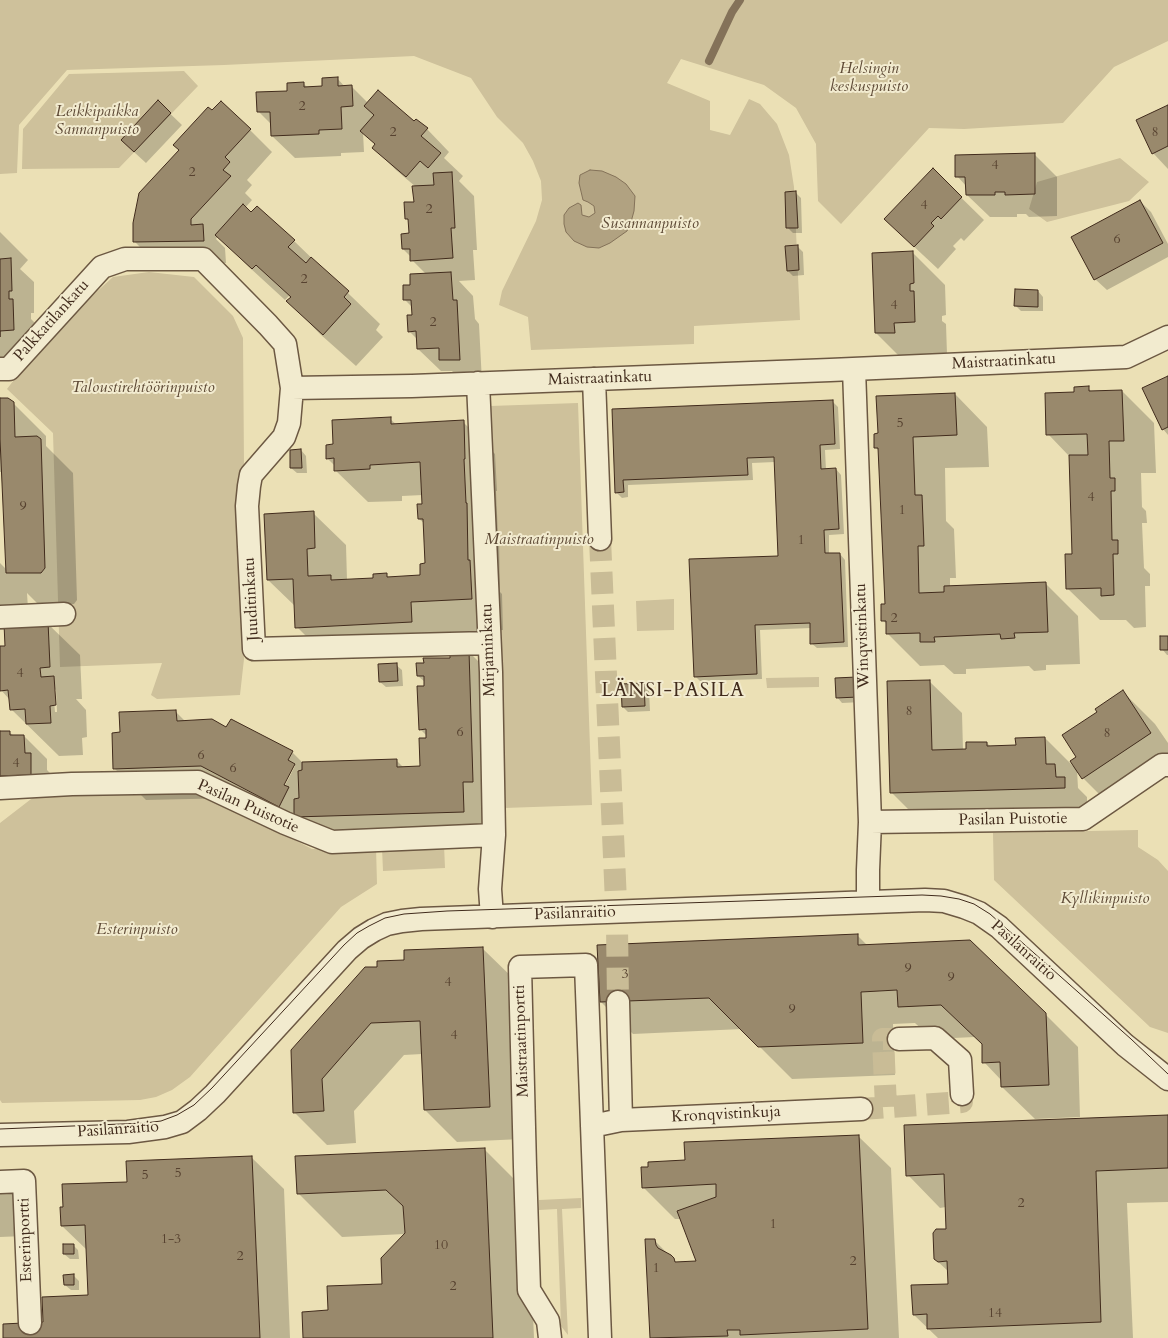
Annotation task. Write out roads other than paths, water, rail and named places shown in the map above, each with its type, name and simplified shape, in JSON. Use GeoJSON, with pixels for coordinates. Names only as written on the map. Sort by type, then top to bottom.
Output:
{"type":"FeatureCollection","features":[{"type":"Feature","properties":{"kind":"street","name":"Palkkatilankatu"},"geometry":{"type":"LineString","coordinates":[[0,369],[9,369],[102,267],[125,259],[203,259],[286,344],[292,388]]}},
{"type":"Feature","properties":{"kind":"street","name":"Maistraatinkatu"},"geometry":{"type":"LineString","coordinates":[[292,388],[478,384],[1126,356],[1168,337]]}},
{"type":"Feature","properties":{"kind":"street","name":"Winqvistinkatu"},"geometry":{"type":"LineString","coordinates":[[854,369],[870,822],[868,902]]}},
{"type":"Feature","properties":{"kind":"street"},"geometry":{"type":"LineString","coordinates":[[594,379],[600,539]]}},
{"type":"Feature","properties":{"kind":"street","name":"Mirjaminkatu"},"geometry":{"type":"LineString","coordinates":[[478,384],[489,643],[494,835],[490,889],[492,917]]}},
{"type":"Feature","properties":{"kind":"street","name":"Juuditinkatu"},"geometry":{"type":"LineString","coordinates":[[292,388],[289,422],[284,437],[252,475],[249,486],[247,506],[254,648],[489,643]]}},
{"type":"Feature","properties":{"kind":"street"},"geometry":{"type":"LineString","coordinates":[[0,617],[64,614]]}},
{"type":"Feature","properties":{"kind":"street","name":"Pasilan Puistotie"},"geometry":{"type":"LineString","coordinates":[[870,822],[1083,819],[1162,765],[1168,765]]}},
{"type":"Feature","properties":{"kind":"street","name":"Pasilan Puistotie"},"geometry":{"type":"LineString","coordinates":[[0,788],[72,784],[198,782],[284,823],[332,842],[494,835]]}},
{"type":"Feature","properties":{"kind":"street","name":"Pasilanraitio"},"geometry":{"type":"LineString","coordinates":[[0,1136],[128,1132],[165,1127],[182,1122],[215,1094],[347,950],[361,938],[380,927],[402,921],[421,919],[925,900],[944,901],[979,914],[999,927],[1125,1045],[1168,1079]]}},
{"type":"Feature","properties":{"kind":"street","name":"Maistraatinportti"},"geometry":{"type":"LineString","coordinates":[[550,1338],[548,1322],[529,1290],[524,1167],[520,967],[586,965],[600,1338]]}},
{"type":"Feature","properties":{"kind":"street"},"geometry":{"type":"LineString","coordinates":[[618,1002],[621,1120]]}},
{"type":"Feature","properties":{"kind":"street"},"geometry":{"type":"LineString","coordinates":[[899,1039],[935,1038],[960,1060],[962,1094]]}},
{"type":"Feature","properties":{"kind":"street","name":"Kronqvistinkuja"},"geometry":{"type":"LineString","coordinates":[[592,1126],[621,1120],[861,1108]]}},
{"type":"Feature","properties":{"kind":"street","name":"Esterinportti"},"geometry":{"type":"LineString","coordinates":[[0,1182],[24,1181],[30,1323]]}},
{"type":"Feature","properties":{"kind":"waterway"},"geometry":{"type":"LineString","coordinates":[[709,61],[732,12],[740,0]]}},
{"type":"Feature","properties":{"kind":"tunnel"},"geometry":{"type":"LineString","coordinates":[[600,539],[617,925],[618,1002]]}},
{"type":"Feature","properties":{"kind":"tunnel"},"geometry":{"type":"LineString","coordinates":[[886,1107],[883,1039],[899,1039]]}},
{"type":"Feature","properties":{"kind":"tunnel"},"geometry":{"type":"LineString","coordinates":[[861,1109],[962,1102],[962,1094]]}},
{"type":"Feature","properties":{"kind":"tram line"},"geometry":{"type":"LineString","coordinates":[[0,1129],[145,1123],[161,1121],[177,1115],[194,1105],[212,1088],[357,933],[385,918],[404,914],[447,911],[922,895],[959,899],[974,904],[990,914],[1168,1074]]}},
{"type":"Feature","properties":{"kind":"district","name":"LÄNSI-PASILA"},"geometry":{"type":"Point","coordinates":[673,692]}},
{"type":"Feature","properties":{"kind":"park label","name":"Helsingin keskuspuisto"},"geometry":{"type":"Point","coordinates":[869,78]}},
{"type":"Feature","properties":{"kind":"park label","name":"Leikkipaikka Sannanpuisto"},"geometry":{"type":"Point","coordinates":[97,121]}},
{"type":"Feature","properties":{"kind":"park label","name":"Susannanpuisto"},"geometry":{"type":"Point","coordinates":[650,224]}},
{"type":"Feature","properties":{"kind":"park label","name":"Taloustirehtöörinpuisto"},"geometry":{"type":"Point","coordinates":[143,388]}},
{"type":"Feature","properties":{"kind":"park label","name":"Maistraatinpuisto"},"geometry":{"type":"Point","coordinates":[539,540]}},
{"type":"Feature","properties":{"kind":"park label","name":"Kyllikinpuisto"},"geometry":{"type":"Point","coordinates":[1105,899]}},
{"type":"Feature","properties":{"kind":"park label","name":"Esterinpuisto"},"geometry":{"type":"Point","coordinates":[137,930]}}]}
